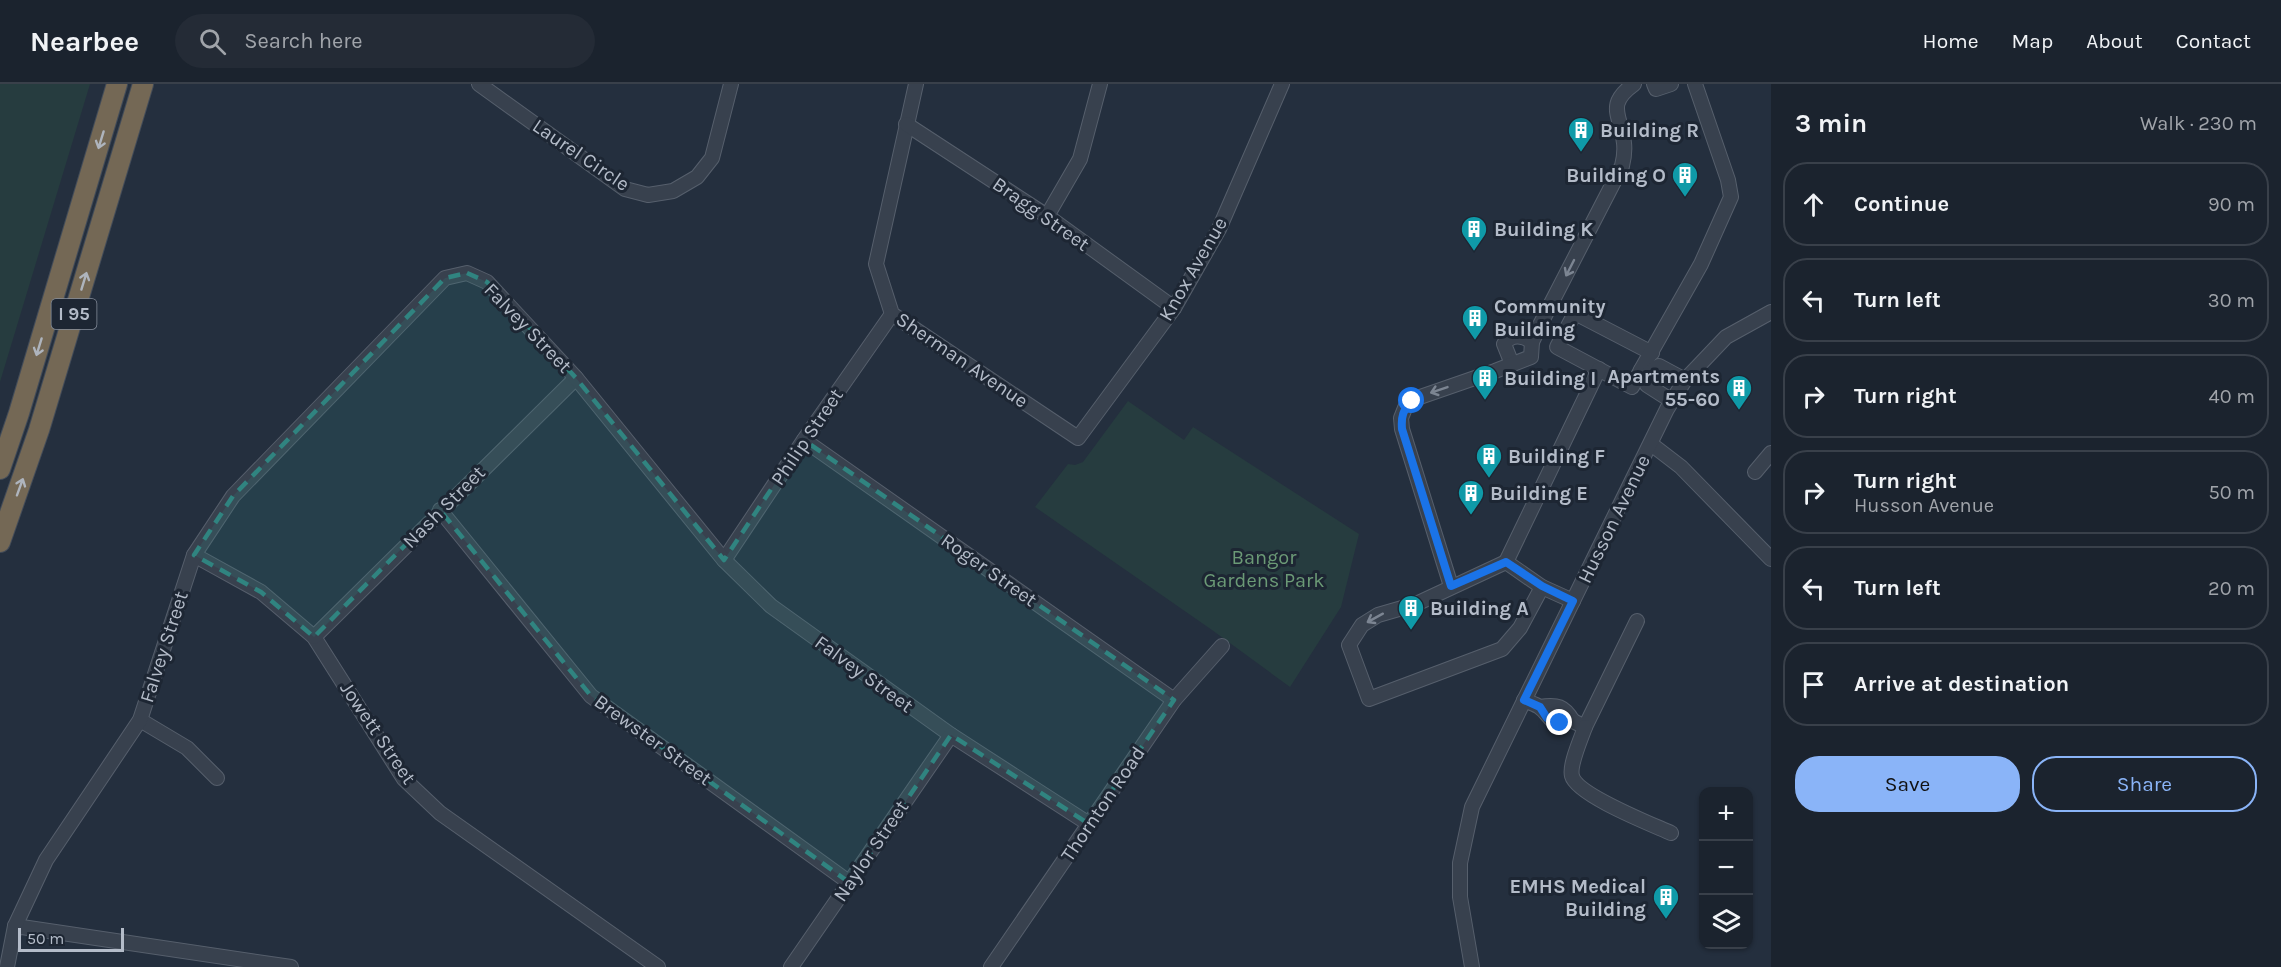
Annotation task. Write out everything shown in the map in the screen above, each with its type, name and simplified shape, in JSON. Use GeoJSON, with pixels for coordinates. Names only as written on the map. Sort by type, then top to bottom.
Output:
{"type":"FeatureCollection","features":[{"type":"Feature","properties":{"kind":"highway","name":"I 95"},"geometry":{"type":"LineString","coordinates":[[0,469],[117,84]]}},
{"type":"Feature","properties":{"kind":"highway","name":"I 95"},"geometry":{"type":"LineString","coordinates":[[0,542],[39,430],[143,84]]}},
{"type":"Feature","properties":{"kind":"street","name":"Laurel Circle"},"geometry":{"type":"LineString","coordinates":[[479,84],[625,189],[648,195],[674,191],[696,177],[712,158],[731,84]]}},
{"type":"Feature","properties":{"kind":"street","name":"Sherman Avenue"},"geometry":{"type":"LineString","coordinates":[[916,84],[876,264],[892,314],[1078,438]]}},
{"type":"Feature","properties":{"kind":"street"},"geometry":{"type":"LineString","coordinates":[[1047,216],[1080,159],[1100,84]]}},
{"type":"Feature","properties":{"kind":"street","name":"Knox Avenue"},"geometry":{"type":"LineString","coordinates":[[1078,438],[1174,309],[1219,229],[1282,84]]}},
{"type":"Feature","properties":{"kind":"street"},"geometry":{"type":"LineString","coordinates":[[1451,586],[1402,429],[1401,418],[1405,408],[1420,397],[1512,364],[1531,350],[1622,166],[1624,142],[1616,109],[1617,100],[1634,84]]}},
{"type":"Feature","properties":{"kind":"street"},"geometry":{"type":"LineString","coordinates":[[1654,84],[1656,89],[1671,84]]}},
{"type":"Feature","properties":{"kind":"street"},"geometry":{"type":"LineString","coordinates":[[1531,350],[1557,347],[1632,387],[1645,372],[1652,353],[1701,264],[1731,198],[1728,180],[1695,84]]}},
{"type":"Feature","properties":{"kind":"street","name":"Bragg Street"},"geometry":{"type":"LineString","coordinates":[[906,124],[1047,216],[1174,309]]}},
{"type":"Feature","properties":{"kind":"street","name":"Falvey Street"},"geometry":{"type":"LineString","coordinates":[[7,967],[15,926],[46,860],[140,720],[194,555],[233,496],[445,278],[467,273],[487,282],[576,378],[724,560],[771,606],[951,735],[1089,824]]}},
{"type":"Feature","properties":{"kind":"street","name":"Husson Avenue"},"geometry":{"type":"LineString","coordinates":[[1472,967],[1460,897],[1460,863],[1472,807],[1672,401],[1685,380],[1726,337],[1771,312]]}},
{"type":"Feature","properties":{"kind":"street"},"geometry":{"type":"LineString","coordinates":[[1557,347],[1575,313],[1652,353]]}},
{"type":"Feature","properties":{"kind":"street","name":"Philip Street"},"geometry":{"type":"LineString","coordinates":[[724,560],[892,314]]}},
{"type":"Feature","properties":{"kind":"street"},"geometry":{"type":"LineString","coordinates":[[1512,364],[1504,344],[1507,340],[1514,336],[1521,337],[1531,350]]}},
{"type":"Feature","properties":{"kind":"street"},"geometry":{"type":"LineString","coordinates":[[1645,372],[1659,366],[1685,380]]}},
{"type":"Feature","properties":{"kind":"street"},"geometry":{"type":"LineString","coordinates":[[1542,586],[1520,628],[1502,649],[1370,699],[1349,645],[1354,635],[1362,625],[1378,615],[1416,603],[1506,562],[1599,369]]}},
{"type":"Feature","properties":{"kind":"street"},"geometry":{"type":"LineString","coordinates":[[1645,372],[1647,385],[1672,401]]}},
{"type":"Feature","properties":{"kind":"street","name":"Nash Street"},"geometry":{"type":"LineString","coordinates":[[314,637],[576,378]]}},
{"type":"Feature","properties":{"kind":"street","name":"Roger Street"},"geometry":{"type":"LineString","coordinates":[[804,440],[1174,700]]}},
{"type":"Feature","properties":{"kind":"street"},"geometry":{"type":"LineString","coordinates":[[1651,444],[1681,467],[1771,559]]}},
{"type":"Feature","properties":{"kind":"street"},"geometry":{"type":"LineString","coordinates":[[1755,472],[1771,453]]}},
{"type":"Feature","properties":{"kind":"street","name":"Brewster Street"},"geometry":{"type":"LineString","coordinates":[[440,510],[591,696],[850,883]]}},
{"type":"Feature","properties":{"kind":"street","name":"Jowett Street"},"geometry":{"type":"LineString","coordinates":[[194,555],[261,592],[314,637],[404,779],[432,806],[658,967]]}},
{"type":"Feature","properties":{"kind":"street"},"geometry":{"type":"LineString","coordinates":[[1506,562],[1542,586],[1573,601]]}},
{"type":"Feature","properties":{"kind":"street"},"geometry":{"type":"LineString","coordinates":[[1637,621],[1579,724],[1571,776],[1575,784],[1593,797],[1671,833]]}},
{"type":"Feature","properties":{"kind":"street","name":"Thornton Road"},"geometry":{"type":"LineString","coordinates":[[990,967],[1174,700],[1222,646]]}},
{"type":"Feature","properties":{"kind":"street"},"geometry":{"type":"LineString","coordinates":[[1524,700],[1540,707],[1547,718],[1560,723],[1579,724]]}},
{"type":"Feature","properties":{"kind":"street"},"geometry":{"type":"LineString","coordinates":[[140,720],[187,748],[217,778]]}},
{"type":"Feature","properties":{"kind":"street","name":"Naylor Street"},"geometry":{"type":"LineString","coordinates":[[791,967],[951,735]]}},
{"type":"Feature","properties":{"kind":"street"},"geometry":{"type":"LineString","coordinates":[[15,926],[291,967]]}},
{"type":"Feature","properties":{"kind":"highlighted area"},"geometry":{"type":"Polygon","coordinates":[[[467,273],[487,282],[576,378],[724,560],[804,440],[1174,700],[1089,824],[951,735],[850,883],[591,696],[440,510],[314,637],[261,592],[194,555],[233,496],[445,278],[467,273]]]}},
{"type":"Feature","properties":{"kind":"green space"},"geometry":{"type":"Polygon","coordinates":[[[0,84],[90,84],[0,382],[0,84]]]}},
{"type":"Feature","properties":{"kind":"green space","name":"Bangor Gardens Park"},"geometry":{"type":"Polygon","coordinates":[[[1128,401],[1184,440],[1193,427],[1359,534],[1341,607],[1290,687],[1035,507],[1068,464],[1075,465],[1083,462],[1128,401]]]}},
{"type":"Feature","properties":{"kind":"place","name":"Building R"},"geometry":{"type":"Point","coordinates":[1581,153]}},
{"type":"Feature","properties":{"kind":"place","name":"Building O"},"geometry":{"type":"Point","coordinates":[1685,198]}},
{"type":"Feature","properties":{"kind":"place","name":"Building K"},"geometry":{"type":"Point","coordinates":[1474,252]}},
{"type":"Feature","properties":{"kind":"place","name":"Community Building"},"geometry":{"type":"Point","coordinates":[1475,341]}},
{"type":"Feature","properties":{"kind":"place","name":"Building I"},"geometry":{"type":"Point","coordinates":[1485,401]}},
{"type":"Feature","properties":{"kind":"place","name":"Apartments 55-60"},"geometry":{"type":"Point","coordinates":[1739,411]}},
{"type":"Feature","properties":{"kind":"place","name":"Building F"},"geometry":{"type":"Point","coordinates":[1489,479]}},
{"type":"Feature","properties":{"kind":"place","name":"Building E"},"geometry":{"type":"Point","coordinates":[1471,516]}},
{"type":"Feature","properties":{"kind":"place","name":"Building A"},"geometry":{"type":"Point","coordinates":[1411,631]}},
{"type":"Feature","properties":{"kind":"place","name":"EMHS Medical Building"},"geometry":{"type":"Point","coordinates":[1666,920]}},
{"type":"Feature","properties":{"kind":"route"},"geometry":{"type":"LineString","coordinates":[[1412,401],[1405,408],[1401,418],[1402,429],[1451,586],[1506,562],[1542,586],[1573,601],[1524,700],[1540,707],[1547,718],[1560,723]]}}]}
